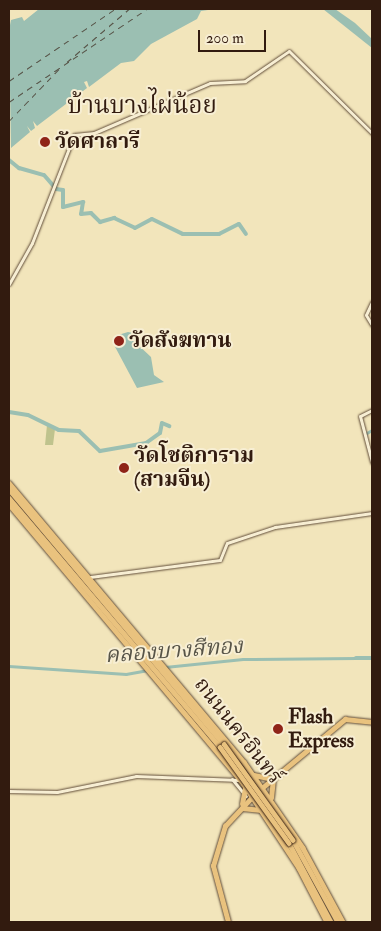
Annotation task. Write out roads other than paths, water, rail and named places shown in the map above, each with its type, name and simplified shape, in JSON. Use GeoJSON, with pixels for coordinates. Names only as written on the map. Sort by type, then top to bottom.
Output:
{"type":"FeatureCollection","features":[{"type":"Feature","properties":{"kind":"main road","name":"ถนนนครอินทร์"},"geometry":{"type":"LineString","coordinates":[[9,486],[17,498],[156,662],[208,716],[253,774],[309,859],[343,922]]}},
{"type":"Feature","properties":{"kind":"main road","name":"ถนนนครอินทร์"},"geometry":{"type":"LineString","coordinates":[[9,486],[164,664],[167,672],[291,842],[319,885],[338,922]]}},
{"type":"Feature","properties":{"kind":"main road","name":"ถนนนครอินทร์"},"geometry":{"type":"LineString","coordinates":[[9,498],[231,768],[262,810],[299,868],[329,922]]}},
{"type":"Feature","properties":{"kind":"main road","name":"ถนนนครอินทร์"},"geometry":{"type":"LineString","coordinates":[[9,504],[107,621],[222,746]]}},
{"type":"Feature","properties":{"kind":"main road"},"geometry":{"type":"LineString","coordinates":[[107,621],[123,635]]}},
{"type":"Feature","properties":{"kind":"main road"},"geometry":{"type":"LineString","coordinates":[[184,695],[208,716]]}},
{"type":"Feature","properties":{"kind":"main road"},"geometry":{"type":"LineString","coordinates":[[228,922],[212,870],[222,831],[252,796],[345,718],[372,722]]}},
{"type":"Feature","properties":{"kind":"main road"},"geometry":{"type":"LineString","coordinates":[[240,808],[246,796],[242,783],[253,784],[253,774],[273,779]]}},
{"type":"Feature","properties":{"kind":"main road"},"geometry":{"type":"LineString","coordinates":[[240,808],[262,810],[263,801],[271,800],[273,779]]}},
{"type":"Feature","properties":{"kind":"main road","name":"ถนนนครอินทร์"},"geometry":{"type":"LineString","coordinates":[[291,842],[329,922]]}},
{"type":"Feature","properties":{"kind":"main road"},"geometry":{"type":"LineString","coordinates":[[309,859],[319,885]]}},
{"type":"Feature","properties":{"kind":"main road"},"geometry":{"type":"LineString","coordinates":[[299,868],[313,888]]}},
{"type":"Feature","properties":{"kind":"street"},"geometry":{"type":"LineString","coordinates":[[9,284],[33,240],[74,134],[94,133],[210,83],[245,81],[289,51],[372,133]]}},
{"type":"Feature","properties":{"kind":"street"},"geometry":{"type":"LineString","coordinates":[[372,302],[366,315],[372,325]]}},
{"type":"Feature","properties":{"kind":"street"},"geometry":{"type":"LineString","coordinates":[[372,410],[360,416],[372,462]]}},
{"type":"Feature","properties":{"kind":"street"},"geometry":{"type":"LineString","coordinates":[[90,577],[99,578],[220,560],[227,543],[275,527],[372,513]]}},
{"type":"Feature","properties":{"kind":"street"},"geometry":{"type":"LineString","coordinates":[[95,584],[99,578]]}},
{"type":"Feature","properties":{"kind":"street"},"geometry":{"type":"LineString","coordinates":[[227,778],[231,768]]}},
{"type":"Feature","properties":{"kind":"street"},"geometry":{"type":"LineString","coordinates":[[9,791],[57,792],[136,776],[227,778],[242,783]]}},
{"type":"Feature","properties":{"kind":"street"},"geometry":{"type":"LineString","coordinates":[[232,779],[246,796]]}},
{"type":"Feature","properties":{"kind":"water"},"geometry":{"type":"Polygon","coordinates":[[[39,9],[215,9],[201,11],[197,19],[151,44],[134,61],[121,63],[89,87],[87,81],[84,82],[87,88],[37,126],[33,121],[35,128],[31,131],[27,126],[30,132],[11,148],[9,30],[11,20],[22,17],[24,21],[39,9]]]}},
{"type":"Feature","properties":{"kind":"water"},"geometry":{"type":"Polygon","coordinates":[[[323,9],[335,9],[355,23],[372,39],[372,48],[323,9]]]}},
{"type":"Feature","properties":{"kind":"water"},"geometry":{"type":"Polygon","coordinates":[[[128,332],[138,334],[135,342],[151,357],[154,375],[164,382],[137,388],[113,343],[118,335],[128,332]]]}},
{"type":"Feature","properties":{"kind":"waterway"},"geometry":{"type":"LineString","coordinates":[[9,160],[19,168],[44,175],[56,189],[63,190],[63,207],[83,202],[81,214],[91,213],[100,222],[114,218],[135,228],[152,219],[183,234],[219,234],[239,224],[246,234]]}},
{"type":"Feature","properties":{"kind":"waterway"},"geometry":{"type":"LineString","coordinates":[[9,412],[28,415],[59,430],[79,431],[100,451],[146,443],[160,433],[162,423],[169,426]]}},
{"type":"Feature","properties":{"kind":"waterway"},"geometry":{"type":"LineString","coordinates":[[365,434],[372,430]]}},
{"type":"Feature","properties":{"kind":"waterway","name":"คลองบางสีทอง"},"geometry":{"type":"LineString","coordinates":[[165,667],[243,659],[356,658]]}},
{"type":"Feature","properties":{"kind":"waterway","name":"คลองบางสีทอง"},"geometry":{"type":"LineString","coordinates":[[356,658],[372,658]]}},
{"type":"Feature","properties":{"kind":"waterway","name":"คลองบางสีทอง"},"geometry":{"type":"LineString","coordinates":[[9,666],[126,674],[148,670]]}},
{"type":"Feature","properties":{"kind":"place","name":"วัดศาลารี"},"geometry":{"type":"Point","coordinates":[45,142]}},
{"type":"Feature","properties":{"kind":"place","name":"วัดสังฆทาน"},"geometry":{"type":"Point","coordinates":[119,341]}},
{"type":"Feature","properties":{"kind":"place","name":"วัดโชติการาม (สามจีน)"},"geometry":{"type":"Point","coordinates":[124,468]}},
{"type":"Feature","properties":{"kind":"place","name":"Flash Express"},"geometry":{"type":"Point","coordinates":[278,729]}},
{"type":"Feature","properties":{"kind":"district","name":"บ้านบางไผ่น้อย"},"geometry":{"type":"Point","coordinates":[142,106]}}]}
